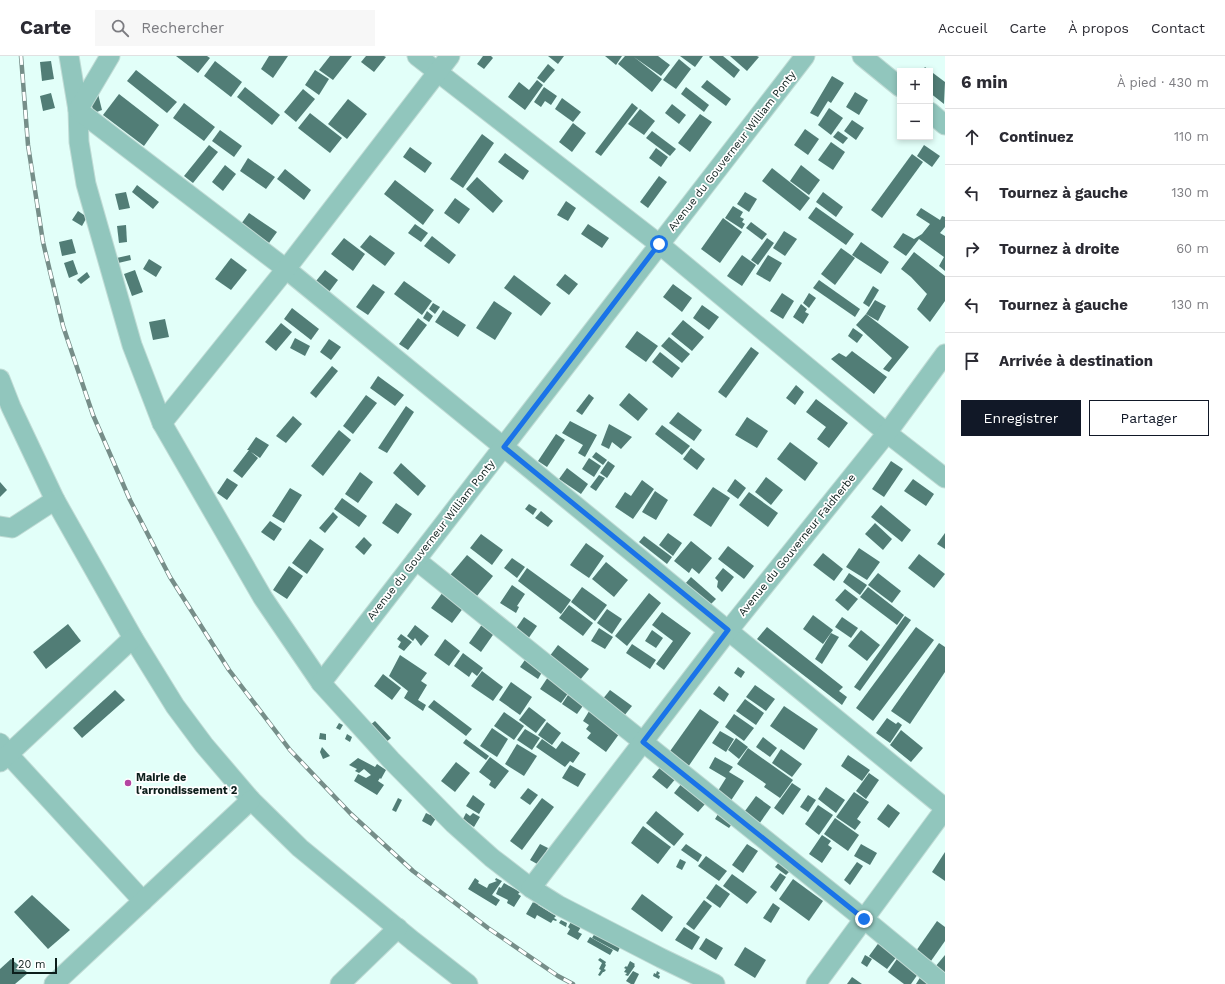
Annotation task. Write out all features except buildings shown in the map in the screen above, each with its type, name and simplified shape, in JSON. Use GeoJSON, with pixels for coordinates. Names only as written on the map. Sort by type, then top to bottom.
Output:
{"type":"FeatureCollection","features":[{"type":"Feature","properties":{"kind":"street"},"geometry":{"type":"LineString","coordinates":[[69,56],[78,110],[79,142],[86,184],[132,345],[162,423],[263,598],[322,683],[391,760],[454,824],[492,858],[531,888],[558,905],[715,984]]}},
{"type":"Feature","properties":{"kind":"street"},"geometry":{"type":"LineString","coordinates":[[78,110],[110,56]]}},
{"type":"Feature","properties":{"kind":"street"},"geometry":{"type":"LineString","coordinates":[[417,56],[659,244],[887,433],[945,478]]}},
{"type":"Feature","properties":{"kind":"street"},"geometry":{"type":"LineString","coordinates":[[162,423],[286,269],[450,56]]}},
{"type":"Feature","properties":{"kind":"street","name":"Avenue du Gouverneur William Ponty"},"geometry":{"type":"LineString","coordinates":[[322,683],[805,56]]}},
{"type":"Feature","properties":{"kind":"street"},"geometry":{"type":"LineString","coordinates":[[862,56],[897,85]]}},
{"type":"Feature","properties":{"kind":"street"},"geometry":{"type":"LineString","coordinates":[[78,110],[286,269],[945,808],[816,984]]}},
{"type":"Feature","properties":{"kind":"street"},"geometry":{"type":"LineString","coordinates":[[933,114],[945,124]]}},
{"type":"Feature","properties":{"kind":"street","name":"Avenue du Gouverneur Faidherbe"},"geometry":{"type":"LineString","coordinates":[[531,888],[728,630],[887,433],[945,354]]}},
{"type":"Feature","properties":{"kind":"street"},"geometry":{"type":"LineString","coordinates":[[0,380],[55,500],[133,638],[175,706],[204,745],[251,800],[300,848],[468,984]]}},
{"type":"Feature","properties":{"kind":"street"},"geometry":{"type":"LineString","coordinates":[[0,526],[12,528],[55,500]]}},
{"type":"Feature","properties":{"kind":"street"},"geometry":{"type":"LineString","coordinates":[[416,560],[943,984]]}},
{"type":"Feature","properties":{"kind":"street"},"geometry":{"type":"LineString","coordinates":[[133,638],[3,753],[143,901]]}},
{"type":"Feature","properties":{"kind":"street"},"geometry":{"type":"LineString","coordinates":[[54,984],[251,800]]}},
{"type":"Feature","properties":{"kind":"street"},"geometry":{"type":"LineString","coordinates":[[340,984],[398,928]]}},
{"type":"Feature","properties":{"kind":"railway"},"geometry":{"type":"LineString","coordinates":[[21,56],[28,145],[43,242],[63,326],[93,415],[130,500],[170,577],[229,670],[290,750],[351,814],[413,871],[488,928],[558,976],[573,984]]}},
{"type":"Feature","properties":{"kind":"place","name":"Mairie de l'arrondissement 2"},"geometry":{"type":"Point","coordinates":[128,783]}},
{"type":"Feature","properties":{"kind":"route"},"geometry":{"type":"LineString","coordinates":[[659,244],[504,447],[728,630],[643,742],[864,919]]}}]}
